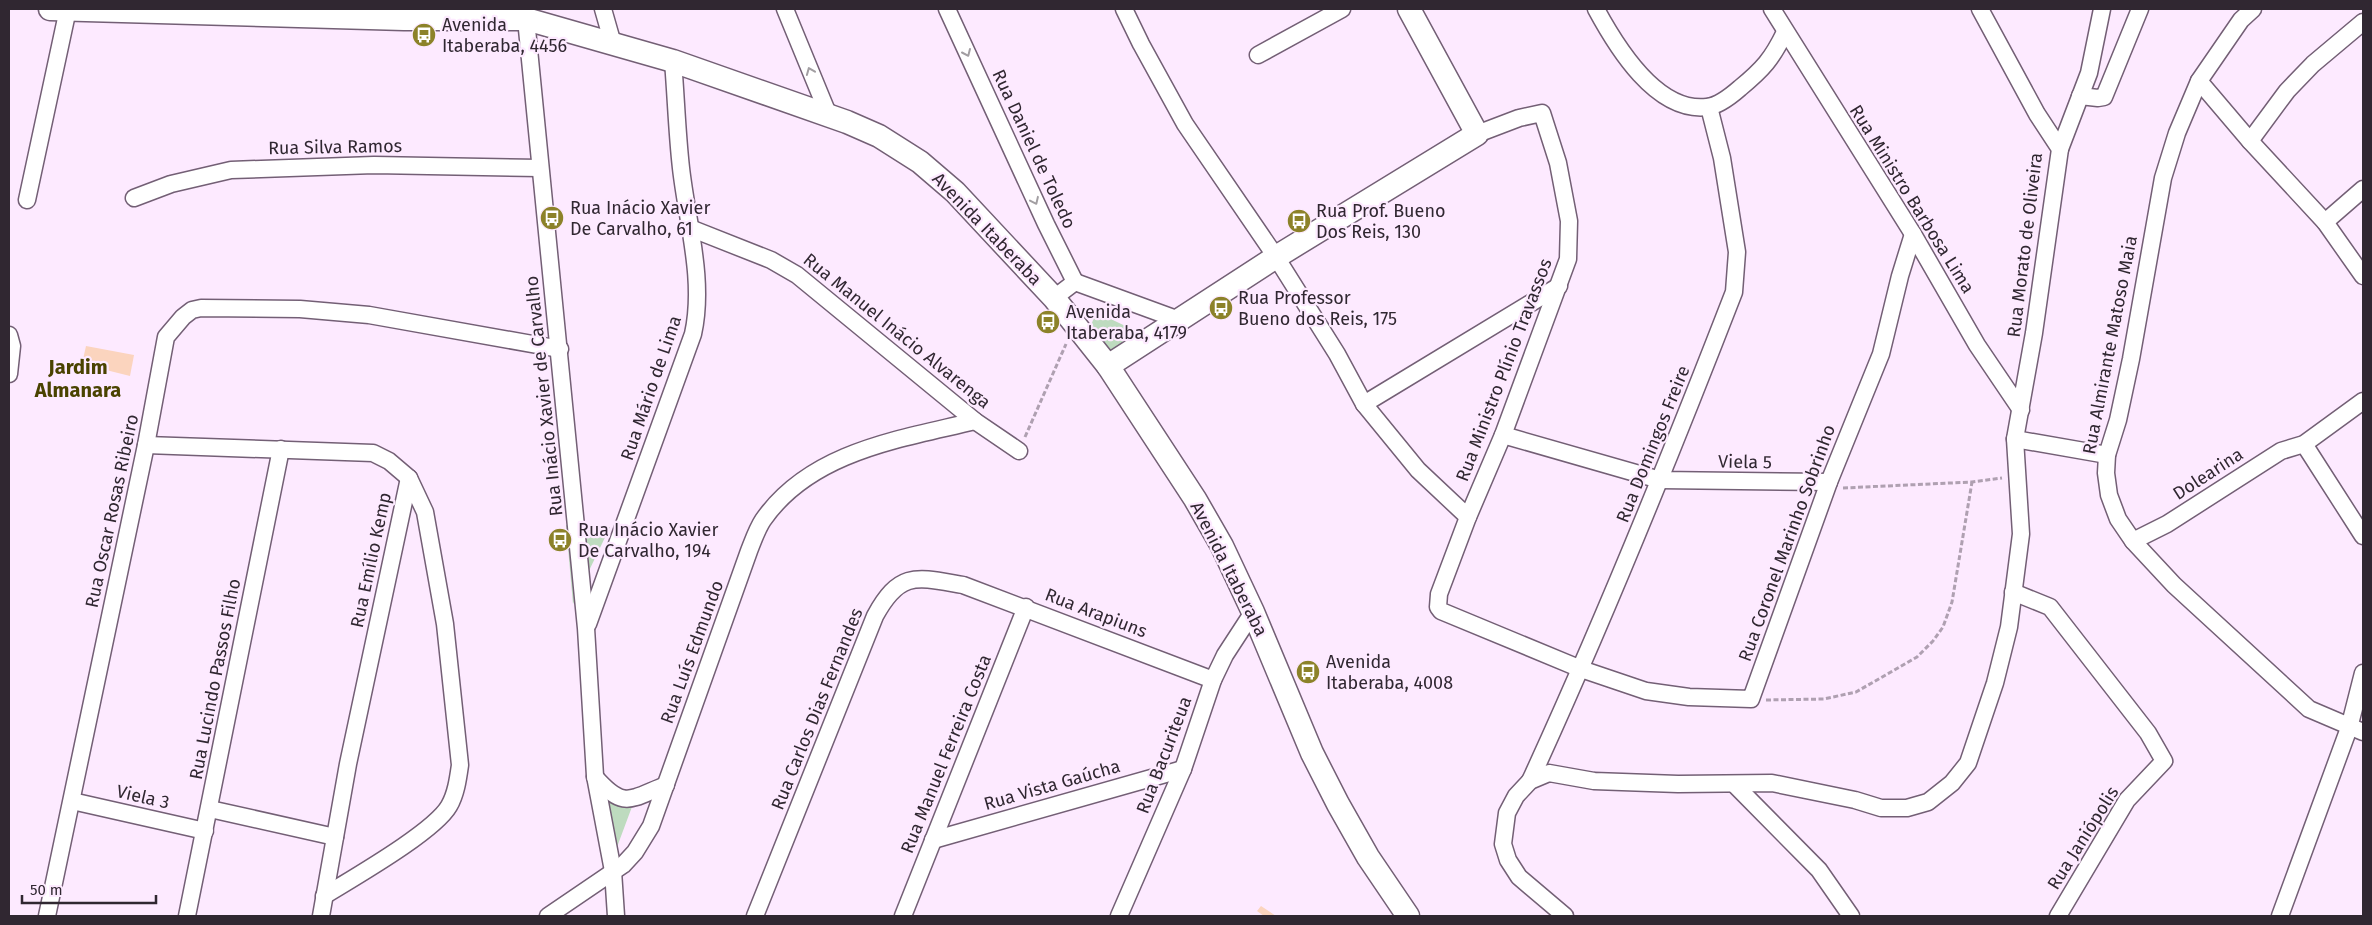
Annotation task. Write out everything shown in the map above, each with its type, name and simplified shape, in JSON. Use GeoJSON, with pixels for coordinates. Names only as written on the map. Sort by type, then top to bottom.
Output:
{"type":"FeatureCollection","features":[{"type":"Feature","properties":{"kind":"main road","name":"Avenida Itaberaba"},"geometry":{"type":"LineString","coordinates":[[50,9],[334,12],[404,19],[476,14],[526,20],[673,61],[829,116],[879,136],[920,162],[955,192],[1075,323],[1108,366],[1195,499],[1222,546],[1253,612],[1312,753],[1338,804],[1368,856],[1408,916]]}},
{"type":"Feature","properties":{"kind":"main road"},"geometry":{"type":"LineString","coordinates":[[1108,366],[1276,257],[1477,134],[1409,9]]}},
{"type":"Feature","properties":{"kind":"street"},"geometry":{"type":"LineString","coordinates":[[27,200],[68,9]]}},
{"type":"Feature","properties":{"kind":"street"},"geometry":{"type":"LineString","coordinates":[[603,9],[613,44]]}},
{"type":"Feature","properties":{"kind":"street"},"geometry":{"type":"LineString","coordinates":[[785,9],[829,116]]}},
{"type":"Feature","properties":{"kind":"street","name":"Rua Daniel de Toledo"},"geometry":{"type":"LineString","coordinates":[[947,9],[1046,224],[1075,282]]}},
{"type":"Feature","properties":{"kind":"street"},"geometry":{"type":"LineString","coordinates":[[1124,9],[1185,124],[1276,257],[1336,354],[1364,404],[1418,470],[1468,516]]}},
{"type":"Feature","properties":{"kind":"street"},"geometry":{"type":"LineString","coordinates":[[1258,55],[1342,9]]}},
{"type":"Feature","properties":{"kind":"street"},"geometry":{"type":"LineString","coordinates":[[1596,9],[1635,70],[1664,95],[1690,107],[1709,107],[1732,94],[1752,78],[1774,56],[1785,32]]}},
{"type":"Feature","properties":{"kind":"street","name":"Rua Ministro Barbosa Lima"},"geometry":{"type":"LineString","coordinates":[[1772,9],[1912,234],[1977,345],[2021,410]]}},
{"type":"Feature","properties":{"kind":"street","name":"Rua Morato de Oliveira"},"geometry":{"type":"LineString","coordinates":[[1530,780],[1549,773],[1594,781],[1772,783],[1856,800],[1880,808],[1907,808],[1928,802],[1952,783],[1968,763],[1996,683],[2009,627],[2021,534],[2015,439],[2034,333],[2060,149],[2037,114],[1980,9]]}},
{"type":"Feature","properties":{"kind":"street"},"geometry":{"type":"LineString","coordinates":[[2060,149],[2089,73],[2102,9]]}},
{"type":"Feature","properties":{"kind":"street"},"geometry":{"type":"LineString","coordinates":[[2080,96],[2104,97],[2140,9]]}},
{"type":"Feature","properties":{"kind":"street","name":"Rua Almirante Matoso Maia"},"geometry":{"type":"LineString","coordinates":[[2253,9],[2241,20],[2199,81],[2177,133],[2163,178],[2132,359],[2118,420],[2107,455],[2106,473],[2109,496],[2118,519],[2133,541],[2174,585],[2309,709],[2356,730]]}},
{"type":"Feature","properties":{"kind":"street","name":"Rua Inácio Xavier de Carvalho"},"geometry":{"type":"LineString","coordinates":[[526,20],[560,349],[586,628],[595,776],[613,871],[616,916]]}},
{"type":"Feature","properties":{"kind":"street"},"geometry":{"type":"LineString","coordinates":[[2250,141],[2287,91],[2313,64],[2363,22]]}},
{"type":"Feature","properties":{"kind":"street","name":"Rua Mário de Lima"},"geometry":{"type":"LineString","coordinates":[[586,628],[693,334],[696,318],[697,294],[681,168],[673,61]]}},
{"type":"Feature","properties":{"kind":"street"},"geometry":{"type":"LineString","coordinates":[[2199,81],[2250,141],[2324,222],[2363,276]]}},
{"type":"Feature","properties":{"kind":"street","name":"Rua Domingos Freire"},"geometry":{"type":"LineString","coordinates":[[1565,916],[1519,877],[1508,860],[1503,844],[1506,813],[1516,796],[1530,780],[1581,669],[1660,480],[1734,292],[1738,252],[1722,158],[1709,107]]}},
{"type":"Feature","properties":{"kind":"street","name":"Rua Ministro Plínio Travassos"},"geometry":{"type":"LineString","coordinates":[[1477,134],[1520,118],[1542,113],[1558,163],[1569,221],[1568,259],[1503,435],[1468,516],[1437,602],[1441,611],[1581,669]]}},
{"type":"Feature","properties":{"kind":"street","name":"Rua Silva Ramos"},"geometry":{"type":"LineString","coordinates":[[134,198],[171,184],[231,170],[374,165],[540,168]]}},
{"type":"Feature","properties":{"kind":"street"},"geometry":{"type":"LineString","coordinates":[[2324,222],[2363,189]]}},
{"type":"Feature","properties":{"kind":"street","name":"Rua Manuel Inácio Alvarenga"},"geometry":{"type":"LineString","coordinates":[[690,228],[771,260],[798,275],[975,421],[1019,451]]}},
{"type":"Feature","properties":{"kind":"street","name":"Rua Coronel Marinho Sobrinho"},"geometry":{"type":"LineString","coordinates":[[1751,699],[1828,485],[1881,354],[1912,234]]}},
{"type":"Feature","properties":{"kind":"street"},"geometry":{"type":"LineString","coordinates":[[1054,298],[1075,282],[1179,320]]}},
{"type":"Feature","properties":{"kind":"street"},"geometry":{"type":"LineString","coordinates":[[1364,404],[1559,286]]}},
{"type":"Feature","properties":{"kind":"street","name":"Rua Oscar Rosas Ribeiro"},"geometry":{"type":"LineString","coordinates":[[47,916],[146,446],[166,337],[192,310],[201,308],[300,309],[369,315],[560,349]]}},
{"type":"Feature","properties":{"kind":"street"},"geometry":{"type":"LineString","coordinates":[[9,335],[12,346],[9,374]]}},
{"type":"Feature","properties":{"kind":"street","name":"Dolearina"},"geometry":{"type":"LineString","coordinates":[[2133,541],[2167,524],[2281,451],[2304,444],[2363,401]]}},
{"type":"Feature","properties":{"kind":"street","name":"Rua Luís Edmundo"},"geometry":{"type":"LineString","coordinates":[[548,916],[613,871],[635,852],[651,826],[739,579],[763,520],[787,494],[823,467],[862,450],[975,421]]}},
{"type":"Feature","properties":{"kind":"street","name":"Viela 5"},"geometry":{"type":"LineString","coordinates":[[1503,435],[1660,480],[1828,485]]}},
{"type":"Feature","properties":{"kind":"street"},"geometry":{"type":"LineString","coordinates":[[2015,439],[2107,455]]}},
{"type":"Feature","properties":{"kind":"street"},"geometry":{"type":"LineString","coordinates":[[2304,444],[2363,536]]}},
{"type":"Feature","properties":{"kind":"street","name":"Rua Emílio Kemp"},"geometry":{"type":"LineString","coordinates":[[146,446],[281,448],[373,453],[389,461],[409,478],[352,744],[321,916]]}},
{"type":"Feature","properties":{"kind":"street","name":"Rua Lucindo Passos Filho"},"geometry":{"type":"LineString","coordinates":[[188,916],[281,448]]}},
{"type":"Feature","properties":{"kind":"street"},"geometry":{"type":"LineString","coordinates":[[324,896],[424,831],[449,807],[456,788],[460,765],[445,624],[425,512],[409,478]]}},
{"type":"Feature","properties":{"kind":"street","name":"Rua Carlos Dias Fernandes"},"geometry":{"type":"LineString","coordinates":[[755,916],[875,616],[886,596],[896,587],[909,580],[925,578],[964,585]]}},
{"type":"Feature","properties":{"kind":"street","name":"Rua Arapiuns"},"geometry":{"type":"LineString","coordinates":[[964,585],[1026,607],[1213,680]]}},
{"type":"Feature","properties":{"kind":"street","name":"Rua Janiópolis"},"geometry":{"type":"LineString","coordinates":[[2013,592],[2050,607],[2148,732],[2164,761],[2127,800],[2058,916]]}},
{"type":"Feature","properties":{"kind":"street","name":"Rua Manuel Ferreira Costa"},"geometry":{"type":"LineString","coordinates":[[903,916],[1026,607]]}},
{"type":"Feature","properties":{"kind":"street","name":"Rua Bacuriteua"},"geometry":{"type":"LineString","coordinates":[[1120,916],[1183,768],[1213,680],[1225,655],[1253,612]]}},
{"type":"Feature","properties":{"kind":"street"},"geometry":{"type":"LineString","coordinates":[[1581,669],[1646,691],[1689,697],[1751,699]]}},
{"type":"Feature","properties":{"kind":"street"},"geometry":{"type":"LineString","coordinates":[[2280,916],[2356,730],[2363,673]]}},
{"type":"Feature","properties":{"kind":"street","name":"Rua Vista Gaúcha"},"geometry":{"type":"LineString","coordinates":[[933,840],[1183,768]]}},
{"type":"Feature","properties":{"kind":"street"},"geometry":{"type":"LineString","coordinates":[[595,776],[608,791],[620,800],[628,800],[666,786]]}},
{"type":"Feature","properties":{"kind":"street"},"geometry":{"type":"LineString","coordinates":[[1734,784],[1819,870],[1851,916]]}},
{"type":"Feature","properties":{"kind":"street","name":"Viela 3"},"geometry":{"type":"LineString","coordinates":[[72,801],[205,831]]}},
{"type":"Feature","properties":{"kind":"street"},"geometry":{"type":"LineString","coordinates":[[210,809],[335,836]]}},
{"type":"Feature","properties":{"kind":"street"},"geometry":{"type":"LineString","coordinates":[[2288,894],[2294,916]]}},
{"type":"Feature","properties":{"kind":"path"},"geometry":{"type":"LineString","coordinates":[[1019,451],[1075,323]]}},
{"type":"Feature","properties":{"kind":"path"},"geometry":{"type":"LineString","coordinates":[[1828,485],[1972,482],[2018,476]]}},
{"type":"Feature","properties":{"kind":"path"},"geometry":{"type":"LineString","coordinates":[[1751,699],[1824,700],[1856,692],[1917,657],[1933,642],[1943,627],[1952,602],[1972,482]]}},
{"type":"Feature","properties":{"kind":"green space"},"geometry":{"type":"Polygon","coordinates":[[[1096,312],[1138,332],[1106,354],[1089,331],[1096,312]]]}},
{"type":"Feature","properties":{"kind":"green space"},"geometry":{"type":"Polygon","coordinates":[[[566,525],[610,527],[573,604],[566,525]]]}},
{"type":"Feature","properties":{"kind":"green space"},"geometry":{"type":"Polygon","coordinates":[[[607,800],[616,804],[633,804],[617,847],[610,848],[607,800]]]}},
{"type":"Feature","properties":{"kind":"building"},"geometry":{"type":"Polygon","coordinates":[[[86,346],[134,355],[130,376],[82,364],[86,346]]]}},
{"type":"Feature","properties":{"kind":"building"},"geometry":{"type":"Polygon","coordinates":[[[1261,906],[1276,916],[1264,916],[1257,911],[1261,906]]]}},
{"type":"Feature","properties":{"kind":"place","name":"Avenida Itaberaba, 4456"},"geometry":{"type":"Point","coordinates":[424,35]}},
{"type":"Feature","properties":{"kind":"place","name":"Rua Inácio Xavier De Carvalho, 61"},"geometry":{"type":"Point","coordinates":[552,218]}},
{"type":"Feature","properties":{"kind":"place","name":"Rua Prof. Bueno Dos Reis, 130"},"geometry":{"type":"Point","coordinates":[1299,221]}},
{"type":"Feature","properties":{"kind":"place","name":"Rua Professor Bueno dos Reis, 175"},"geometry":{"type":"Point","coordinates":[1221,308]}},
{"type":"Feature","properties":{"kind":"place","name":"Avenida Itaberaba, 4179"},"geometry":{"type":"Point","coordinates":[1048,322]}},
{"type":"Feature","properties":{"kind":"place","name":"Rua Inácio Xavier De Carvalho, 194"},"geometry":{"type":"Point","coordinates":[560,540]}},
{"type":"Feature","properties":{"kind":"place","name":"Avenida Itaberaba, 4008"},"geometry":{"type":"Point","coordinates":[1308,672]}},
{"type":"Feature","properties":{"kind":"district","name":"Jardim Almanara"},"geometry":{"type":"Point","coordinates":[78,378]}}]}
